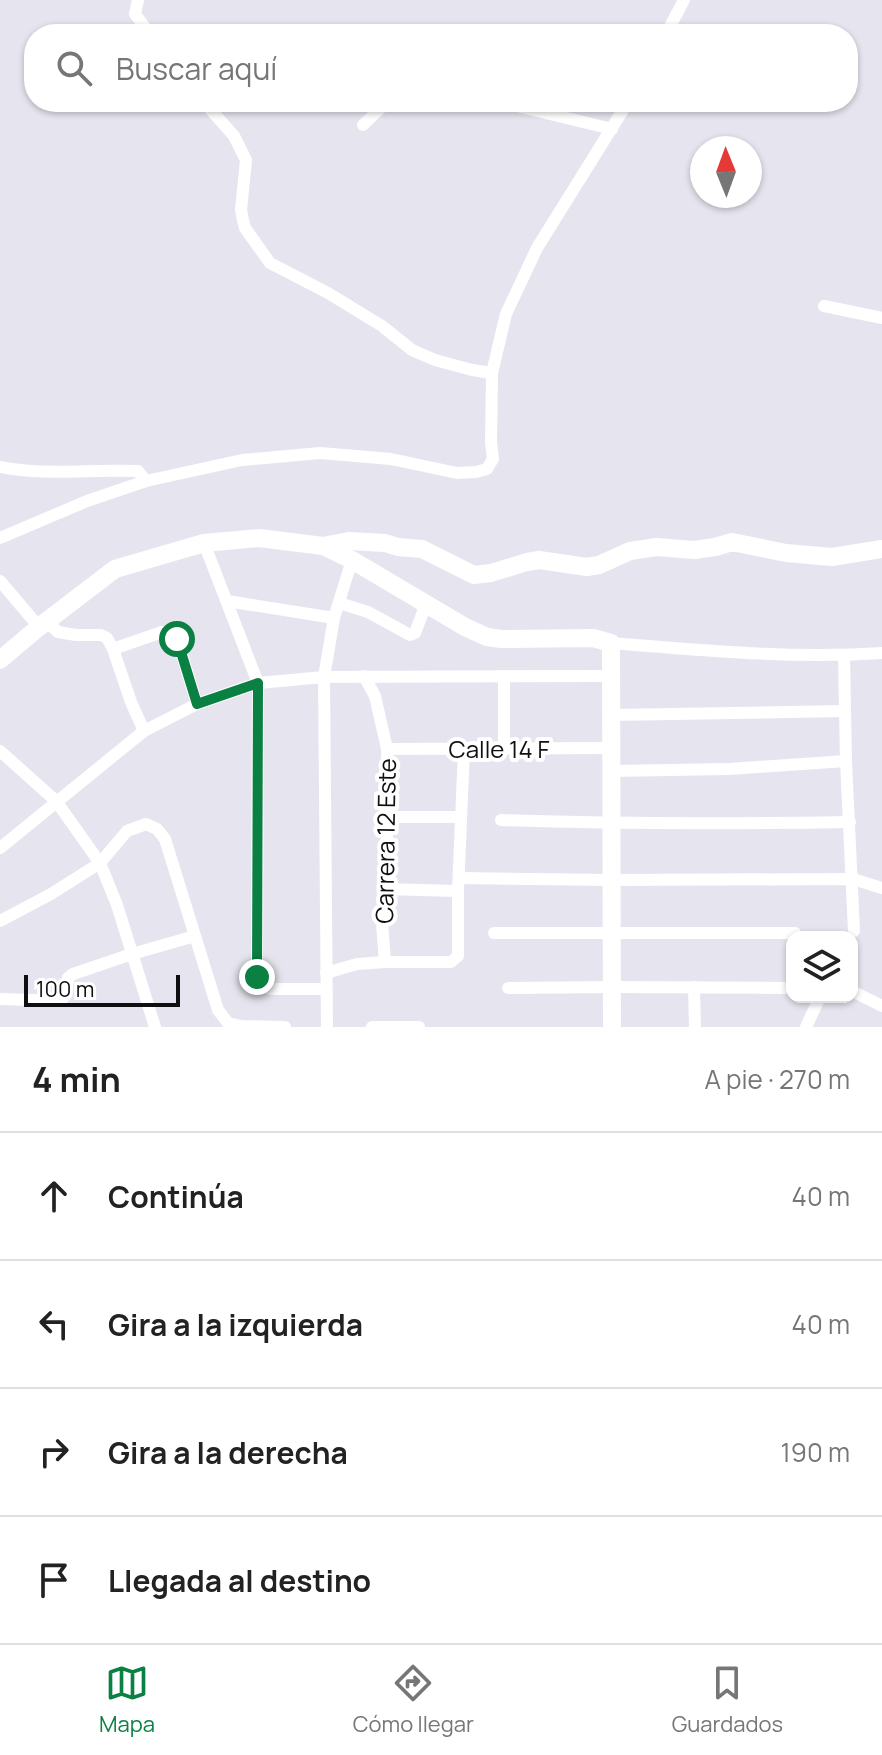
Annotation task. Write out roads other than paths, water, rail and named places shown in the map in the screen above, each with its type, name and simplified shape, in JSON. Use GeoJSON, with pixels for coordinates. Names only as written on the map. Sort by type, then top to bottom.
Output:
{"type":"FeatureCollection","features":[{"type":"Feature","properties":{"kind":"main road"},"geometry":{"type":"LineString","coordinates":[[0,660],[115,569],[204,543],[259,538],[323,546],[349,541],[385,543],[422,549],[474,575],[539,560],[587,567],[630,551],[657,547],[694,550],[732,542],[786,553],[832,557],[882,549]]}},
{"type":"Feature","properties":{"kind":"main road"},"geometry":{"type":"LineString","coordinates":[[323,546],[487,637],[593,638],[611,643],[612,1027]]}},
{"type":"Feature","properties":{"kind":"street"},"geometry":{"type":"LineString","coordinates":[[138,0],[135,14],[142,24]]}},
{"type":"Feature","properties":{"kind":"street"},"geometry":{"type":"LineString","coordinates":[[671,24],[684,0]]}},
{"type":"Feature","properties":{"kind":"street"},"geometry":{"type":"LineString","coordinates":[[213,112],[234,136],[246,160],[241,210],[243,220],[245,228],[270,263],[382,326],[412,350],[435,360],[492,373]]}},
{"type":"Feature","properties":{"kind":"street"},"geometry":{"type":"LineString","coordinates":[[363,125],[377,112]]}},
{"type":"Feature","properties":{"kind":"street"},"geometry":{"type":"LineString","coordinates":[[542,112],[612,129]]}},
{"type":"Feature","properties":{"kind":"street"},"geometry":{"type":"LineString","coordinates":[[0,538],[87,501],[146,481],[242,460],[320,453],[391,459],[457,473],[487,469],[493,459],[492,373],[506,314],[537,248],[622,112]]}},
{"type":"Feature","properties":{"kind":"street"},"geometry":{"type":"LineString","coordinates":[[824,306],[882,318]]}},
{"type":"Feature","properties":{"kind":"street"},"geometry":{"type":"LineString","coordinates":[[0,467],[27,472],[138,471],[146,481]]}},
{"type":"Feature","properties":{"kind":"street"},"geometry":{"type":"LineString","coordinates":[[204,543],[258,683],[257,977],[262,987],[271,989],[325,989]]}},
{"type":"Feature","properties":{"kind":"street"},"geometry":{"type":"LineString","coordinates":[[327,1027],[324,677],[334,618],[352,560]]}},
{"type":"Feature","properties":{"kind":"street"},"geometry":{"type":"LineString","coordinates":[[0,581],[42,624],[58,632],[107,638],[144,731]]}},
{"type":"Feature","properties":{"kind":"street"},"geometry":{"type":"LineString","coordinates":[[227,601],[334,618]]}},
{"type":"Feature","properties":{"kind":"street"},"geometry":{"type":"LineString","coordinates":[[339,603],[368,612],[410,635],[415,633],[426,604]]}},
{"type":"Feature","properties":{"kind":"street"},"geometry":{"type":"LineString","coordinates":[[113,649],[170,632],[177,639],[197,704]]}},
{"type":"Feature","properties":{"kind":"street"},"geometry":{"type":"LineString","coordinates":[[611,643],[736,652],[882,653]]}},
{"type":"Feature","properties":{"kind":"street"},"geometry":{"type":"LineString","coordinates":[[844,655],[854,931]]}},
{"type":"Feature","properties":{"kind":"street"},"geometry":{"type":"LineString","coordinates":[[0,848],[144,731],[197,704],[258,683],[364,676],[611,676]]}},
{"type":"Feature","properties":{"kind":"street","name":"Carrera 12 Este"},"geometry":{"type":"LineString","coordinates":[[364,676],[375,696],[387,749],[388,817],[382,923],[385,962]]}},
{"type":"Feature","properties":{"kind":"street"},"geometry":{"type":"LineString","coordinates":[[504,676],[504,748]]}},
{"type":"Feature","properties":{"kind":"street"},"geometry":{"type":"LineString","coordinates":[[611,715],[845,711]]}},
{"type":"Feature","properties":{"kind":"street","name":"Calle 14 F"},"geometry":{"type":"LineString","coordinates":[[387,749],[611,748]]}},
{"type":"Feature","properties":{"kind":"street"},"geometry":{"type":"LineString","coordinates":[[326,973],[357,964],[451,962],[458,956],[464,749]]}},
{"type":"Feature","properties":{"kind":"street"},"geometry":{"type":"LineString","coordinates":[[0,751],[56,801],[100,863],[117,905],[155,1027]]}},
{"type":"Feature","properties":{"kind":"street"},"geometry":{"type":"LineString","coordinates":[[611,771],[729,769],[846,761]]}},
{"type":"Feature","properties":{"kind":"street"},"geometry":{"type":"LineString","coordinates":[[388,817],[461,817]]}},
{"type":"Feature","properties":{"kind":"street"},"geometry":{"type":"LineString","coordinates":[[501,820],[611,824],[850,822]]}},
{"type":"Feature","properties":{"kind":"street"},"geometry":{"type":"LineString","coordinates":[[0,921],[100,863],[127,831],[146,824],[157,829],[165,839],[218,1010],[228,1023],[285,1027]]}},
{"type":"Feature","properties":{"kind":"street"},"geometry":{"type":"LineString","coordinates":[[385,889],[611,880],[853,879],[882,888]]}},
{"type":"Feature","properties":{"kind":"street"},"geometry":{"type":"LineString","coordinates":[[494,933],[786,933]]}},
{"type":"Feature","properties":{"kind":"street"},"geometry":{"type":"LineString","coordinates":[[0,999],[58,1001],[68,993],[68,978],[73,974],[195,936]]}},
{"type":"Feature","properties":{"kind":"street"},"geometry":{"type":"LineString","coordinates":[[694,987],[695,1027]]}},
{"type":"Feature","properties":{"kind":"street"},"geometry":{"type":"LineString","coordinates":[[508,988],[786,988]]}},
{"type":"Feature","properties":{"kind":"street"},"geometry":{"type":"LineString","coordinates":[[858,994],[882,1006]]}},
{"type":"Feature","properties":{"kind":"street"},"geometry":{"type":"LineString","coordinates":[[806,1027],[817,1003]]}},
{"type":"Feature","properties":{"kind":"street"},"geometry":{"type":"LineString","coordinates":[[372,1027],[419,1027]]}}]}
